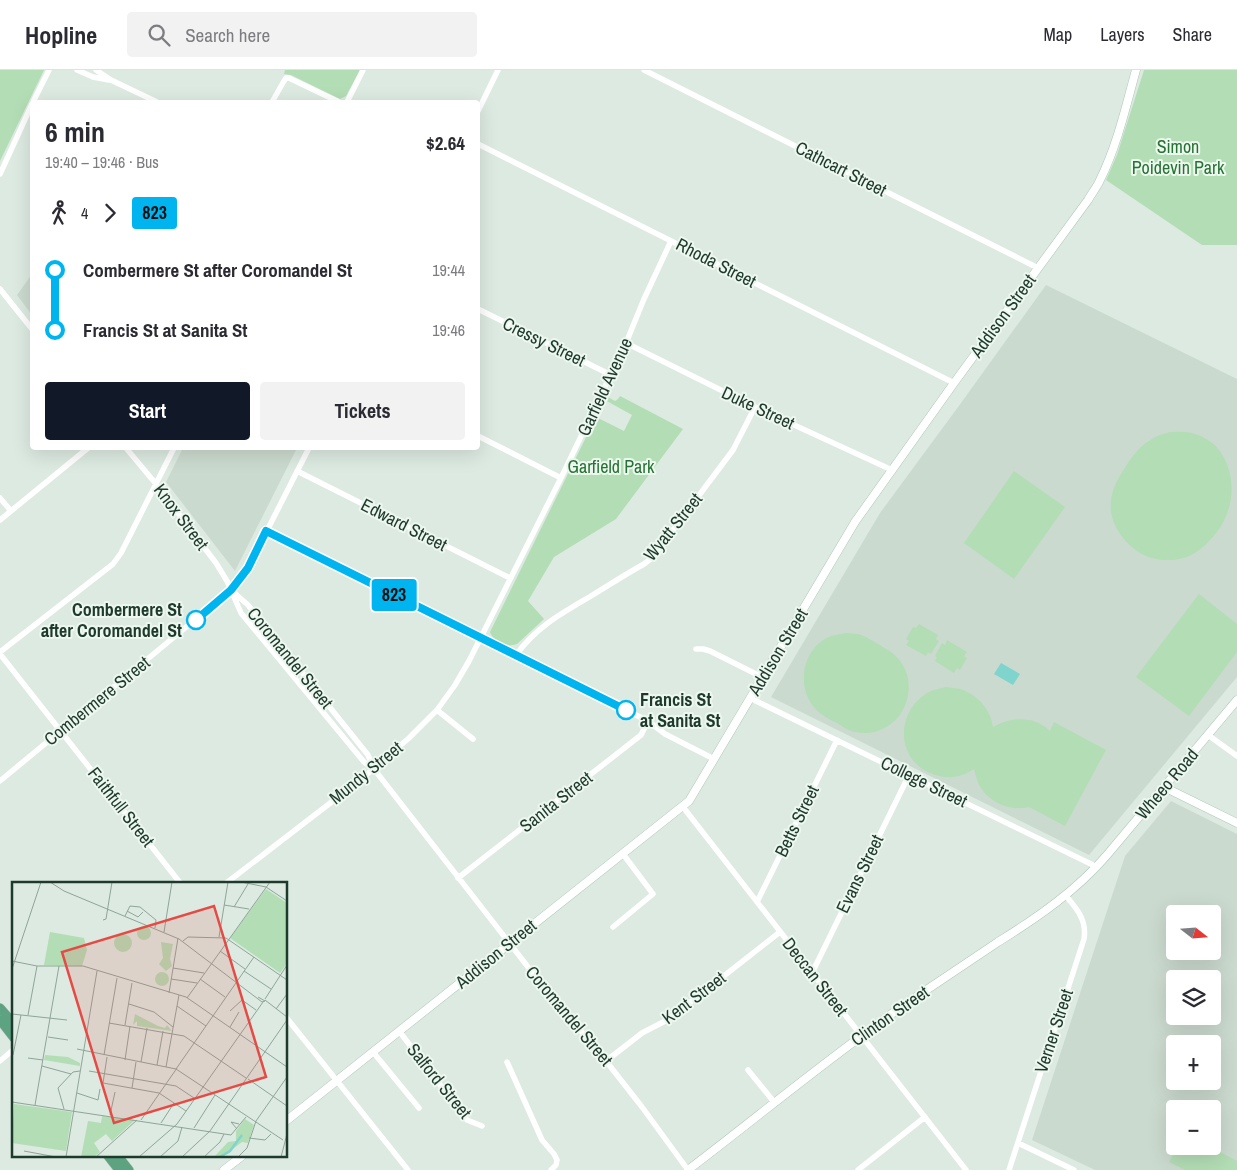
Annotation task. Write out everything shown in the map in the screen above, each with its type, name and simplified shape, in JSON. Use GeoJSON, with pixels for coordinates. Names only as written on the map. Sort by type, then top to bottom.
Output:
{"type":"FeatureCollection","features":[{"type":"Feature","properties":{"kind":"main road"},"geometry":{"type":"LineString","coordinates":[[0,1008],[12,1022]]}},
{"type":"Feature","properties":{"kind":"main road"},"geometry":{"type":"LineString","coordinates":[[0,1020],[12,1035]]}},
{"type":"Feature","properties":{"kind":"main road"},"geometry":{"type":"LineString","coordinates":[[110,1158],[119,1170]]}},
{"type":"Feature","properties":{"kind":"main road"},"geometry":{"type":"LineString","coordinates":[[120,1158],[129,1170]]}},
{"type":"Feature","properties":{"kind":"street"},"geometry":{"type":"LineString","coordinates":[[35,100],[48,70]]}},
{"type":"Feature","properties":{"kind":"street"},"geometry":{"type":"LineString","coordinates":[[78,70],[93,77],[111,80]]}},
{"type":"Feature","properties":{"kind":"street"},"geometry":{"type":"LineString","coordinates":[[96,70],[111,80],[154,100]]}},
{"type":"Feature","properties":{"kind":"street"},"geometry":{"type":"LineString","coordinates":[[348,100],[363,70]]}},
{"type":"Feature","properties":{"kind":"street"},"geometry":{"type":"LineString","coordinates":[[480,107],[498,70]]}},
{"type":"Feature","properties":{"kind":"street","name":"Cathcart Street"},"geometry":{"type":"LineString","coordinates":[[644,70],[1038,268]]}},
{"type":"Feature","properties":{"kind":"street","name":"Addison Street"},"geometry":{"type":"LineString","coordinates":[[288,1119],[690,801],[855,522],[954,382],[1100,182],[1110,156],[1136,70]]}},
{"type":"Feature","properties":{"kind":"street"},"geometry":{"type":"LineString","coordinates":[[273,100],[286,78],[292,79],[335,100]]}},
{"type":"Feature","properties":{"kind":"street"},"geometry":{"type":"LineString","coordinates":[[0,174],[30,110]]}},
{"type":"Feature","properties":{"kind":"street","name":"Rhoda Street"},"geometry":{"type":"LineString","coordinates":[[480,145],[954,382]]}},
{"type":"Feature","properties":{"kind":"street","name":"Garfield Avenue"},"geometry":{"type":"LineString","coordinates":[[480,638],[611,376],[671,241]]}},
{"type":"Feature","properties":{"kind":"street"},"geometry":{"type":"LineString","coordinates":[[0,290],[30,327]]}},
{"type":"Feature","properties":{"kind":"street","name":"Cressy Street"},"geometry":{"type":"LineString","coordinates":[[480,310],[611,376]]}},
{"type":"Feature","properties":{"kind":"street","name":"Duke Street"},"geometry":{"type":"LineString","coordinates":[[626,343],[755,407],[892,470]]}},
{"type":"Feature","properties":{"kind":"street","name":"Wyatt Street"},"geometry":{"type":"LineString","coordinates":[[516,655],[523,645],[552,620],[652,558],[733,450],[755,407]]}},
{"type":"Feature","properties":{"kind":"street"},"geometry":{"type":"LineString","coordinates":[[480,437],[561,478]]}},
{"type":"Feature","properties":{"kind":"street"},"geometry":{"type":"LineString","coordinates":[[0,520],[86,450]]}},
{"type":"Feature","properties":{"kind":"street","name":"Knox Street"},"geometry":{"type":"LineString","coordinates":[[128,450],[216,563],[231,590]]}},
{"type":"Feature","properties":{"kind":"street"},"geometry":{"type":"LineString","coordinates":[[0,653],[113,564],[121,553],[173,450]]}},
{"type":"Feature","properties":{"kind":"street","name":"Combermere Street"},"geometry":{"type":"LineString","coordinates":[[0,781],[231,590],[248,568],[307,450]]}},
{"type":"Feature","properties":{"kind":"street","name":"Edward Street"},"geometry":{"type":"LineString","coordinates":[[297,471],[510,578]]}},
{"type":"Feature","properties":{"kind":"street"},"geometry":{"type":"LineString","coordinates":[[0,498],[11,511]]}},
{"type":"Feature","properties":{"kind":"street"},"geometry":{"type":"LineString","coordinates":[[266,531],[648,721],[665,734],[714,759]]}},
{"type":"Feature","properties":{"kind":"street","name":"Coromandel Street"},"geometry":{"type":"LineString","coordinates":[[231,590],[248,605],[368,755],[374,769],[458,878],[535,976],[606,1061],[688,1170]]}},
{"type":"Feature","properties":{"kind":"street","name":"Coromandel Street"},"geometry":{"type":"LineString","coordinates":[[231,590],[241,613],[364,762],[374,769]]}},
{"type":"Feature","properties":{"kind":"street","name":"Mundy Street"},"geometry":{"type":"LineString","coordinates":[[228,882],[374,769],[409,738],[437,710],[455,685],[480,638]]}},
{"type":"Feature","properties":{"kind":"street"},"geometry":{"type":"LineString","coordinates":[[271,649],[278,643]]}},
{"type":"Feature","properties":{"kind":"street"},"geometry":{"type":"LineString","coordinates":[[696,649],[710,651],[762,677]]}},
{"type":"Feature","properties":{"kind":"street","name":"Faithfull Street"},"geometry":{"type":"LineString","coordinates":[[0,653],[180,882]]}},
{"type":"Feature","properties":{"kind":"street"},"geometry":{"type":"LineString","coordinates":[[303,688],[309,682]]}},
{"type":"Feature","properties":{"kind":"street","name":"College Street"},"geometry":{"type":"LineString","coordinates":[[750,698],[1097,867]]}},
{"type":"Feature","properties":{"kind":"street","name":"Wheeo Road"},"geometry":{"type":"LineString","coordinates":[[1097,867],[1237,700]]}},
{"type":"Feature","properties":{"kind":"street"},"geometry":{"type":"LineString","coordinates":[[437,710],[473,739]]}},
{"type":"Feature","properties":{"kind":"street"},"geometry":{"type":"LineString","coordinates":[[334,726],[340,720]]}},
{"type":"Feature","properties":{"kind":"street","name":"Sanita Street"},"geometry":{"type":"LineString","coordinates":[[458,878],[641,735],[648,721]]}},
{"type":"Feature","properties":{"kind":"street"},"geometry":{"type":"LineString","coordinates":[[1208,735],[1237,756]]}},
{"type":"Feature","properties":{"kind":"street","name":"Betts Street"},"geometry":{"type":"LineString","coordinates":[[757,902],[837,740]]}},
{"type":"Feature","properties":{"kind":"street","name":"Evans Street"},"geometry":{"type":"LineString","coordinates":[[812,972],[909,775]]}},
{"type":"Feature","properties":{"kind":"street"},"geometry":{"type":"LineString","coordinates":[[1164,786],[1237,822]]}},
{"type":"Feature","properties":{"kind":"street","name":"Deccan Street"},"geometry":{"type":"LineString","coordinates":[[683,807],[966,1170]]}},
{"type":"Feature","properties":{"kind":"street"},"geometry":{"type":"LineString","coordinates":[[613,928],[653,894],[623,854]]}},
{"type":"Feature","properties":{"kind":"street","name":"Clinton Street"},"geometry":{"type":"LineString","coordinates":[[688,1170],[861,1036],[1066,896],[1097,867]]}},
{"type":"Feature","properties":{"kind":"street","name":"Verner Street"},"geometry":{"type":"LineString","coordinates":[[1009,1170],[1084,939],[1085,927],[1082,917],[1066,896]]}},
{"type":"Feature","properties":{"kind":"street","name":"Kent Street"},"geometry":{"type":"LineString","coordinates":[[606,1061],[642,1033],[669,1019],[780,932]]}},
{"type":"Feature","properties":{"kind":"street"},"geometry":{"type":"LineString","coordinates":[[288,1020],[408,1170]]}},
{"type":"Feature","properties":{"kind":"street","name":"Salford Street"},"geometry":{"type":"LineString","coordinates":[[399,1031],[467,1120],[482,1126]]}},
{"type":"Feature","properties":{"kind":"street"},"geometry":{"type":"LineString","coordinates":[[0,1061],[12,1052]]}},
{"type":"Feature","properties":{"kind":"street"},"geometry":{"type":"LineString","coordinates":[[372,1052],[420,1108]]}},
{"type":"Feature","properties":{"kind":"street"},"geometry":{"type":"LineString","coordinates":[[507,1062],[542,1140],[557,1160],[556,1165],[551,1170]]}},
{"type":"Feature","properties":{"kind":"street"},"geometry":{"type":"LineString","coordinates":[[748,1070],[774,1102]]}},
{"type":"Feature","properties":{"kind":"street"},"geometry":{"type":"LineString","coordinates":[[858,1170],[925,1117]]}},
{"type":"Feature","properties":{"kind":"street"},"geometry":{"type":"LineString","coordinates":[[1018,1143],[1074,1170]]}},
{"type":"Feature","properties":{"kind":"street"},"geometry":{"type":"LineString","coordinates":[[224,1170],[239,1158]]}},
{"type":"Feature","properties":{"kind":"shaded area"},"geometry":{"type":"Polygon","coordinates":[[[30,277],[30,312],[17,295],[30,277]]]}},
{"type":"Feature","properties":{"kind":"shaded area"},"geometry":{"type":"Polygon","coordinates":[[[1046,285],[1237,379],[1237,677],[1089,855],[771,697],[880,513],[1046,285]]]}},
{"type":"Feature","properties":{"kind":"shaded area"},"geometry":{"type":"Polygon","coordinates":[[[182,450],[296,450],[235,571],[166,482],[182,450]]]}},
{"type":"Feature","properties":{"kind":"shaded area"},"geometry":{"type":"Polygon","coordinates":[[[1171,801],[1237,834],[1237,1170],[1095,1170],[1032,1140],[1125,856],[1171,801]]]}},
{"type":"Feature","properties":{"kind":"green space"},"geometry":{"type":"Polygon","coordinates":[[[0,70],[44,70],[0,161],[0,70]]]}},
{"type":"Feature","properties":{"kind":"green space"},"geometry":{"type":"Polygon","coordinates":[[[285,70],[360,70],[346,96],[340,99],[291,75],[284,74],[285,70]]]}},
{"type":"Feature","properties":{"kind":"green space","name":"Simon Poidevin Park"},"geometry":{"type":"Polygon","coordinates":[[[1144,70],[1237,70],[1237,245],[1202,245],[1106,180],[1117,155],[1144,70]]]}},
{"type":"Feature","properties":{"kind":"green space","name":"Garfield Park"},"geometry":{"type":"Polygon","coordinates":[[[606,396],[615,401],[620,396],[683,429],[616,519],[554,557],[528,601],[544,619],[517,644],[501,643],[490,632],[596,417],[624,431],[632,415],[605,400],[606,396]]]}},
{"type":"Feature","properties":{"kind":"green space"},"geometry":{"type":"Polygon","coordinates":[[[1170,432],[1194,434],[1215,445],[1227,465],[1232,488],[1228,512],[1223,523],[1211,539],[1203,547],[1187,557],[1161,560],[1148,557],[1135,550],[1123,538],[1112,517],[1111,509],[1114,487],[1131,458],[1148,441],[1156,436],[1170,432]]]}},
{"type":"Feature","properties":{"kind":"green space"},"geometry":{"type":"Polygon","coordinates":[[[1014,471],[1065,507],[1014,579],[964,543],[1014,471]]]}},
{"type":"Feature","properties":{"kind":"green space"},"geometry":{"type":"Polygon","coordinates":[[[1199,594],[1237,624],[1237,652],[1189,716],[1136,677],[1199,594]]]}},
{"type":"Feature","properties":{"kind":"green space"},"geometry":{"type":"Polygon","coordinates":[[[919,624],[938,635],[936,639],[939,641],[931,654],[928,652],[926,656],[906,645],[909,641],[906,639],[913,627],[916,628],[919,624]]]}},
{"type":"Feature","properties":{"kind":"green space"},"geometry":{"type":"Polygon","coordinates":[[[846,633],[863,636],[889,651],[898,658],[907,674],[909,691],[904,708],[895,721],[885,728],[867,733],[850,730],[820,714],[808,697],[804,677],[805,667],[814,648],[821,641],[831,636],[846,633]]]}},
{"type":"Feature","properties":{"kind":"green space"},"geometry":{"type":"Polygon","coordinates":[[[947,640],[967,652],[964,656],[967,658],[960,670],[957,668],[954,673],[935,661],[937,657],[935,656],[942,643],[945,645],[947,640]]]}},
{"type":"Feature","properties":{"kind":"green space"},"geometry":{"type":"Polygon","coordinates":[[[946,687],[963,690],[979,700],[990,715],[993,727],[1007,721],[1022,719],[1037,722],[1050,731],[1054,722],[1106,750],[1065,826],[1029,807],[1013,808],[991,799],[977,780],[974,769],[959,776],[944,777],[930,773],[913,760],[905,742],[904,731],[910,711],[925,694],[946,687]]]}},
{"type":"Feature","properties":{"kind":"green space"},"geometry":{"type":"Polygon","coordinates":[[[1221,1152],[1237,1161],[1237,1170],[1185,1170],[1169,1162],[1173,1155],[1221,1155],[1221,1152]]]}},
{"type":"Feature","properties":{"kind":"water"},"geometry":{"type":"Polygon","coordinates":[[[1001,663],[1020,674],[1013,685],[994,674],[1001,663]]]}},
{"type":"Feature","properties":{"kind":"bus line","name":"823"},"geometry":{"type":"LineString","coordinates":[[196,620],[231,590],[248,568],[266,531],[626,710]]}},
{"type":"Feature","properties":{"kind":"place","name":"Combermere St after Coromandel St"},"geometry":{"type":"Point","coordinates":[196,620]}},
{"type":"Feature","properties":{"kind":"place","name":"Francis St at Sanita St"},"geometry":{"type":"Point","coordinates":[626,710]}}]}
